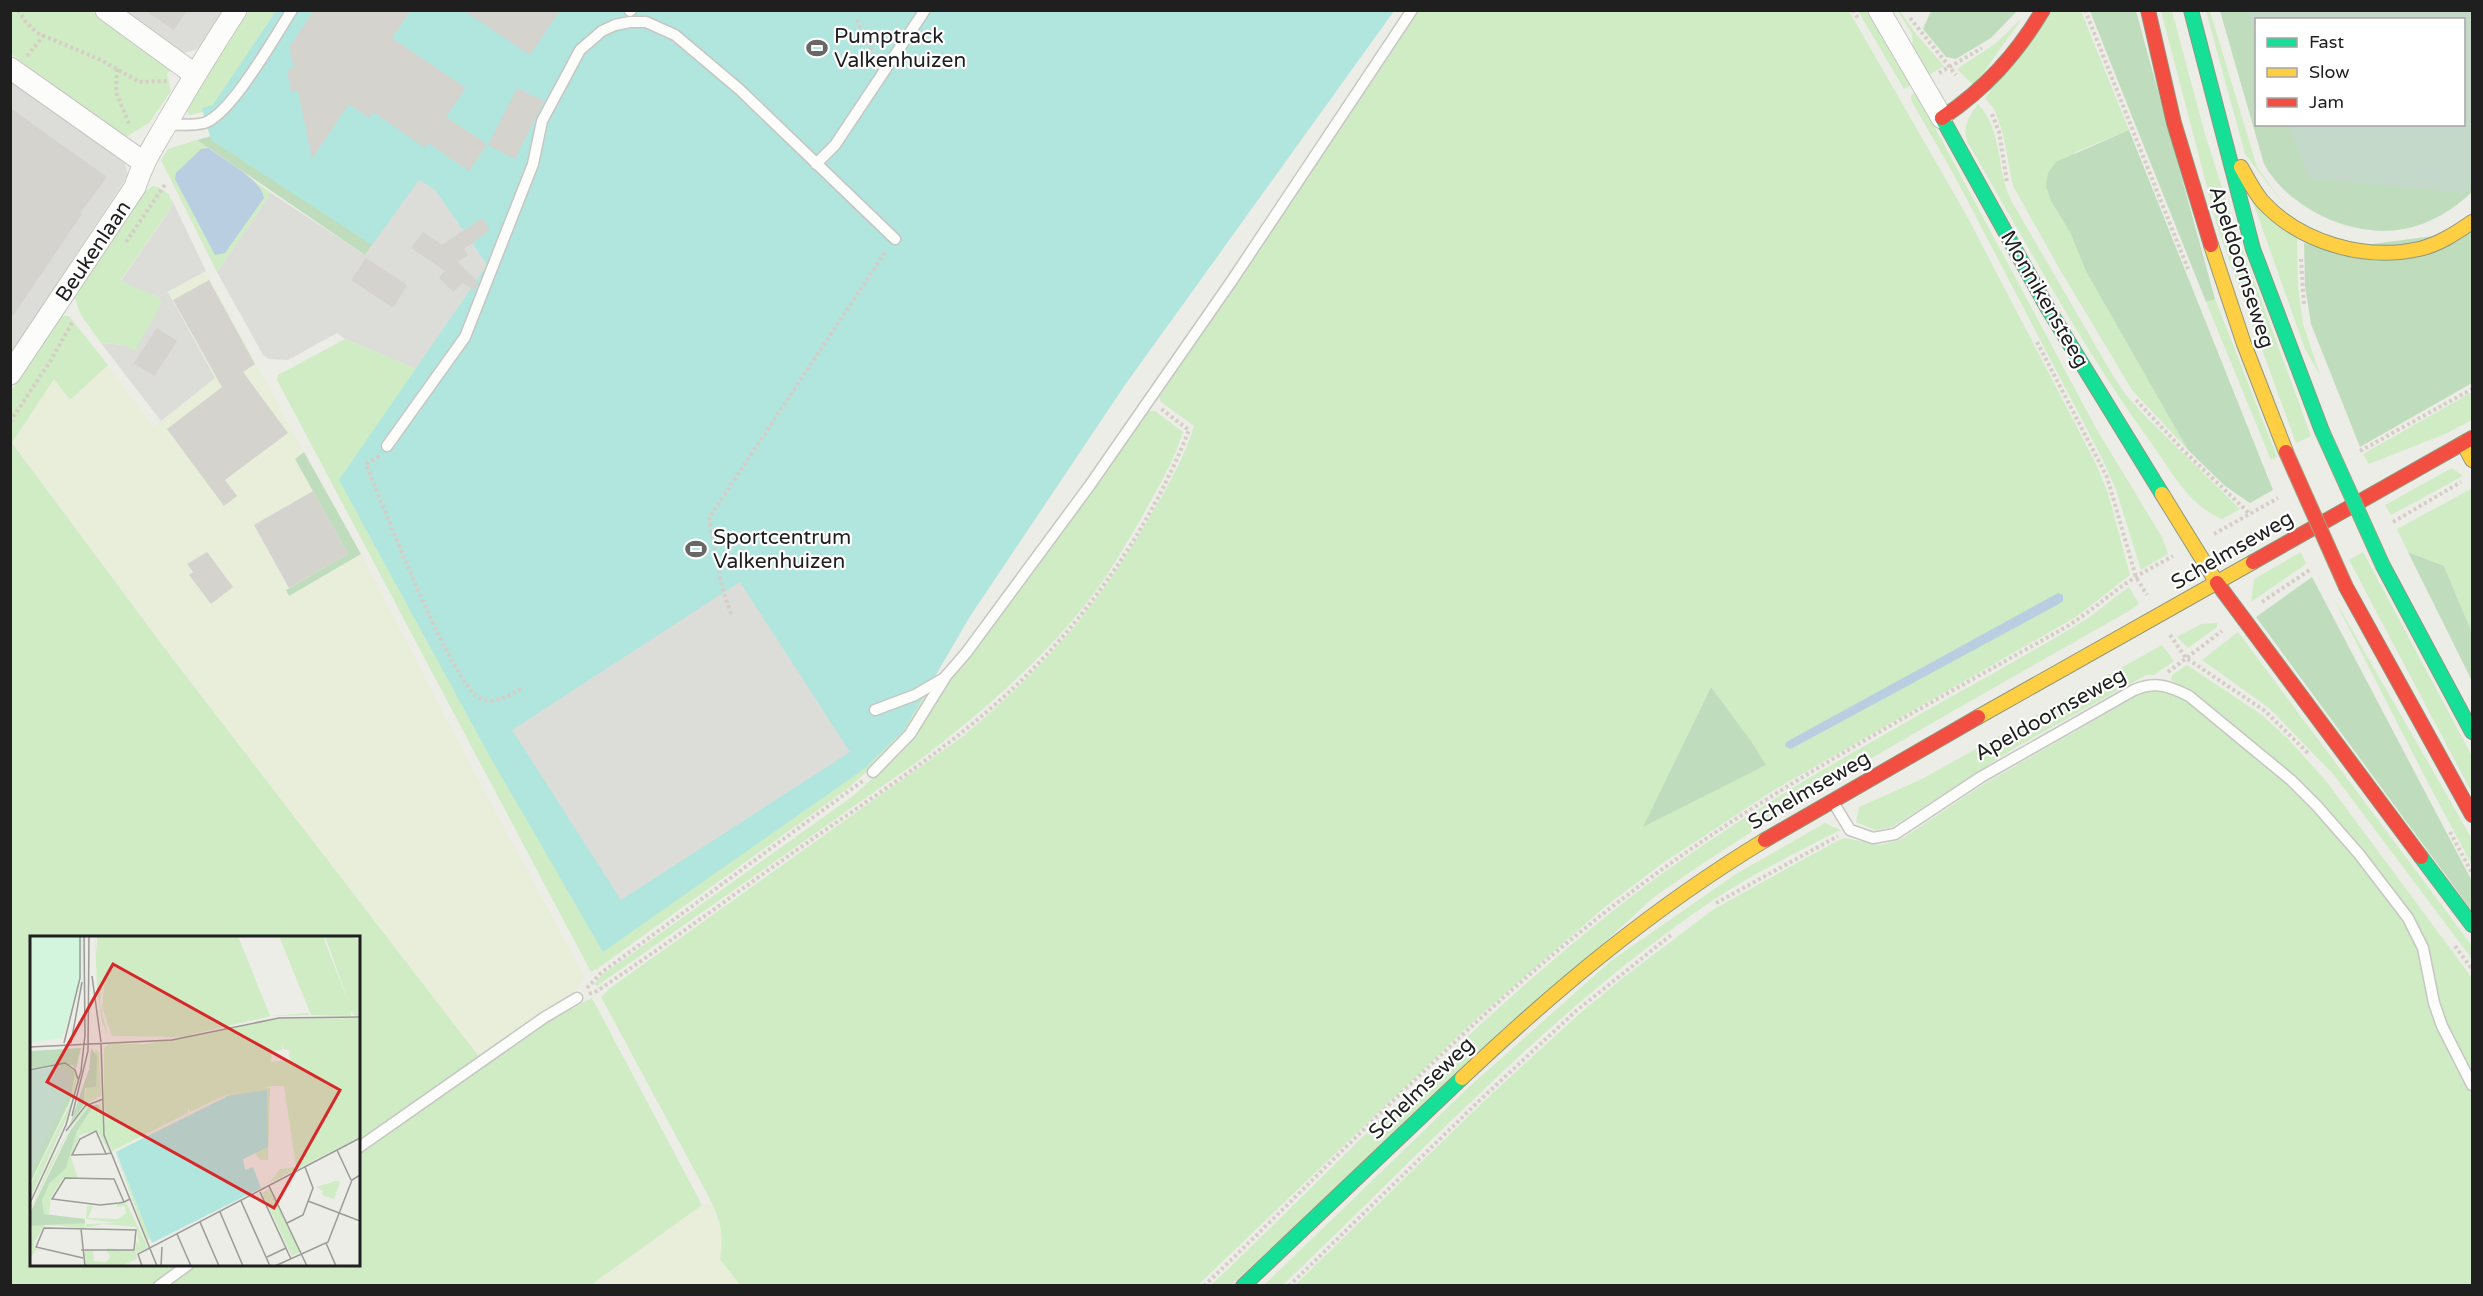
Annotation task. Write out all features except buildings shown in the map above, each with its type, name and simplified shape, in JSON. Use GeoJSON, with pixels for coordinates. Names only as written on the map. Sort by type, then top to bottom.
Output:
{"type":"FeatureCollection","features":[{"type":"Feature","properties":{"kind":"main road"},"geometry":{"type":"LineString","coordinates":[[1942,118],[1976,96],[2007,64],[2025,41],[2043,10]]}},
{"type":"Feature","properties":{"kind":"main road","name":"Apeldoornseweg"},"geometry":{"type":"LineString","coordinates":[[2148,10],[2172,115],[2215,261],[2286,452],[2346,587],[2472,815]]}},
{"type":"Feature","properties":{"kind":"main road","name":"Apeldoornseweg"},"geometry":{"type":"LineString","coordinates":[[2191,10],[2253,249],[2274,308],[2322,431],[2383,566],[2472,732]]}},
{"type":"Feature","properties":{"kind":"main road","name":"Monnikensteeg"},"geometry":{"type":"LineString","coordinates":[[1942,118],[2047,307],[2217,584],[2472,925]]}},
{"type":"Feature","properties":{"kind":"main road"},"geometry":{"type":"LineString","coordinates":[[2221,132],[2258,196],[2265,204],[2300,230],[2330,243],[2374,252],[2405,252],[2439,242],[2472,222]]}},
{"type":"Feature","properties":{"kind":"main road"},"geometry":{"type":"LineString","coordinates":[[2468,440],[2472,460]]}},
{"type":"Feature","properties":{"kind":"main road","name":"Schelmseweg"},"geometry":{"type":"LineString","coordinates":[[1244,1286],[1530,1013],[1630,931],[1680,895],[1732,860],[1832,800],[2468,440]]}},
{"type":"Feature","properties":{"kind":"street"},"geometry":{"type":"LineString","coordinates":[[106,10],[192,77]]}},
{"type":"Feature","properties":{"kind":"street","name":"Beukenlaan"},"geometry":{"type":"LineString","coordinates":[[10,374],[135,187],[143,162],[167,124],[192,77],[236,10]]}},
{"type":"Feature","properties":{"kind":"street","name":"Monnikensteeg"},"geometry":{"type":"LineString","coordinates":[[1879,10],[1942,118]]}},
{"type":"Feature","properties":{"kind":"street"},"geometry":{"type":"LineString","coordinates":[[13,70],[143,162]]}},
{"type":"Feature","properties":{"kind":"lane"},"geometry":{"type":"LineString","coordinates":[[167,124],[183,126],[205,123],[224,111],[292,10]]}},
{"type":"Feature","properties":{"kind":"lane"},"geometry":{"type":"LineString","coordinates":[[816,164],[835,146],[925,10]]}},
{"type":"Feature","properties":{"kind":"lane"},"geometry":{"type":"LineString","coordinates":[[873,772],[910,734],[946,676],[966,653],[1096,476],[1233,279],[1412,10]]}},
{"type":"Feature","properties":{"kind":"lane"},"geometry":{"type":"LineString","coordinates":[[387,446],[465,337],[533,164],[542,121],[580,50],[602,31],[630,14],[675,34],[739,89],[895,238]]}},
{"type":"Feature","properties":{"kind":"lane"},"geometry":{"type":"LineString","coordinates":[[875,710],[915,695],[946,676]]}},
{"type":"Feature","properties":{"kind":"lane","name":"Apeldoornseweg"},"geometry":{"type":"LineString","coordinates":[[1850,830],[1873,838],[1895,834],[1980,777],[2134,690],[2146,685],[2170,686],[2189,696],[2291,780],[2359,854],[2399,906],[2420,939],[2442,1026],[2472,1085]]}},
{"type":"Feature","properties":{"kind":"lane"},"geometry":{"type":"LineString","coordinates":[[1832,800],[1850,830]]}},
{"type":"Feature","properties":{"kind":"lane"},"geometry":{"type":"LineString","coordinates":[[360,1147],[546,1017],[577,998]]}},
{"type":"Feature","properties":{"kind":"lane"},"geometry":{"type":"LineString","coordinates":[[159,1286],[186,1266]]}},
{"type":"Feature","properties":{"kind":"path"},"geometry":{"type":"LineString","coordinates":[[18,10],[26,22],[44,35],[102,60],[139,82],[192,77]]}},
{"type":"Feature","properties":{"kind":"path"},"geometry":{"type":"LineString","coordinates":[[1853,10],[1864,29]]}},
{"type":"Feature","properties":{"kind":"path"},"geometry":{"type":"LineString","coordinates":[[2085,10],[2190,273]]}},
{"type":"Feature","properties":{"kind":"path"},"geometry":{"type":"LineString","coordinates":[[1905,12],[1995,121],[2009,189]]}},
{"type":"Feature","properties":{"kind":"path"},"geometry":{"type":"LineString","coordinates":[[857,20],[883,73]]}},
{"type":"Feature","properties":{"kind":"path"},"geometry":{"type":"LineString","coordinates":[[13,70],[44,35]]}},
{"type":"Feature","properties":{"kind":"path"},"geometry":{"type":"LineString","coordinates":[[117,69],[116,92],[143,162]]}},
{"type":"Feature","properties":{"kind":"path"},"geometry":{"type":"LineString","coordinates":[[121,249],[166,183]]}},
{"type":"Feature","properties":{"kind":"path"},"geometry":{"type":"LineString","coordinates":[[731,614],[722,587],[709,518],[895,238]]}},
{"type":"Feature","properties":{"kind":"path"},"geometry":{"type":"LineString","coordinates":[[10,422],[51,360],[76,315]]}},
{"type":"Feature","properties":{"kind":"path"},"geometry":{"type":"LineString","coordinates":[[2035,338],[2107,477],[2136,577]]}},
{"type":"Feature","properties":{"kind":"path"},"geometry":{"type":"LineString","coordinates":[[2134,398],[2192,460],[2250,514]]}},
{"type":"Feature","properties":{"kind":"path"},"geometry":{"type":"LineString","coordinates":[[387,446],[366,465],[428,613],[467,687],[478,697],[492,701],[502,699],[522,688]]}},
{"type":"Feature","properties":{"kind":"path"},"geometry":{"type":"LineString","coordinates":[[2186,658],[2265,711],[2310,755]]}},
{"type":"Feature","properties":{"kind":"path"},"geometry":{"type":"LineString","coordinates":[[577,998],[601,973],[850,792],[873,772]]}},
{"type":"Feature","properties":{"kind":"path"},"geometry":{"type":"LineString","coordinates":[[1712,906],[1850,830]]}},
{"type":"Feature","properties":{"kind":"path"},"geometry":{"type":"LineString","coordinates":[[1289,1286],[1480,1100],[1569,1018],[1676,932]]}},
{"type":"Feature","properties":{"kind":"path"},"geometry":{"type":"LineString","coordinates":[[2448,938],[2472,969]]}},
{"type":"Feature","properties":{"kind":"shaded area"},"geometry":{"type":"Polygon","coordinates":[[[119,11],[225,11],[202,44],[195,50],[183,53],[119,11]]]}},
{"type":"Feature","properties":{"kind":"shaded area","name":"Sportcentrum Valkenhuizen"},"geometry":{"type":"Polygon","coordinates":[[[276,11],[1394,11],[1125,385],[969,618],[904,730],[864,769],[603,952],[489,755],[339,480],[487,265],[435,190],[419,180],[372,245],[211,140],[202,108],[213,105],[276,11]]]}},
{"type":"Feature","properties":{"kind":"shaded area"},"geometry":{"type":"Polygon","coordinates":[[[11,81],[120,159],[125,164],[128,175],[11,354],[11,81]]]}},
{"type":"Feature","properties":{"kind":"shaded area"},"geometry":{"type":"Polygon","coordinates":[[[208,148],[257,184],[264,198],[225,253],[215,255],[175,179],[176,173],[201,149],[208,148]]]}},
{"type":"Feature","properties":{"kind":"shaded area"},"geometry":{"type":"Polygon","coordinates":[[[418,179],[435,190],[487,265],[416,369],[345,339],[337,333],[288,360],[269,359],[263,355],[217,272],[271,193],[365,255],[418,179]]]}},
{"type":"Feature","properties":{"kind":"shaded area"},"geometry":{"type":"Polygon","coordinates":[[[171,198],[206,271],[158,297],[121,281],[169,211],[172,206],[171,198]]]}},
{"type":"Feature","properties":{"kind":"shaded area"},"geometry":{"type":"Polygon","coordinates":[[[168,292],[216,378],[161,421],[101,343],[124,345],[161,303],[158,297],[168,292]]]}},
{"type":"Feature","properties":{"kind":"shaded area"},"geometry":{"type":"Polygon","coordinates":[[[740,582],[850,752],[621,900],[512,730],[740,582]]]}},
{"type":"Feature","properties":{"kind":"shaded area"},"geometry":{"type":"Polygon","coordinates":[[[2058,593],[2063,595],[2063,601],[2059,604],[1791,749],[1786,747],[1785,744],[1788,741],[2058,593]]]}},
{"type":"Feature","properties":{"kind":"green space"},"geometry":{"type":"Polygon","coordinates":[[[1931,10],[2017,11],[1991,38],[1956,59],[1946,57],[1923,29],[1931,10]]]}},
{"type":"Feature","properties":{"kind":"green space"},"geometry":{"type":"Polygon","coordinates":[[[11,11],[91,11],[171,70],[167,74],[171,91],[149,123],[126,137],[11,54],[11,11]]]}},
{"type":"Feature","properties":{"kind":"green space"},"geometry":{"type":"Polygon","coordinates":[[[249,11],[279,11],[221,108],[190,115],[186,111],[187,104],[249,11]]]}},
{"type":"Feature","properties":{"kind":"green space"},"geometry":{"type":"Polygon","coordinates":[[[1419,11],[1849,11],[1968,218],[2096,464],[2108,493],[2130,575],[2076,617],[1774,790],[1663,863],[1606,906],[1477,1018],[1198,1285],[740,1285],[720,1259],[721,1230],[712,1203],[601,997],[610,988],[962,737],[1042,663],[1108,583],[1174,475],[1185,451],[1194,426],[1161,402],[1159,397],[1419,11]],[[2063,601],[1788,741],[1791,749],[2014,627],[2063,601]],[[1711,687],[1644,826],[1765,765],[1751,741],[1711,687]]]}},
{"type":"Feature","properties":{"kind":"green space"},"geometry":{"type":"Polygon","coordinates":[[[1858,11],[1869,11],[1910,81],[1910,85],[1904,89],[1858,11]]]}},
{"type":"Feature","properties":{"kind":"green space"},"geometry":{"type":"Polygon","coordinates":[[[1898,11],[1944,66],[1929,75],[1913,49],[1912,34],[1898,11]]]}},
{"type":"Feature","properties":{"kind":"green space"},"geometry":{"type":"Polygon","coordinates":[[[2053,11],[2081,11],[2129,130],[2075,152],[2051,201],[2070,231],[2087,271],[2188,450],[2132,390],[2059,268],[2013,186],[2002,130],[1994,109],[1985,98],[2053,11]]]}},
{"type":"Feature","properties":{"kind":"green space"},"geometry":{"type":"Polygon","coordinates":[[[2090,11],[2136,11],[2215,299],[2206,302],[2090,11]]]}},
{"type":"Feature","properties":{"kind":"green space"},"geometry":{"type":"Polygon","coordinates":[[[2161,11],[2172,11],[2205,134],[2234,226],[2311,436],[2296,443],[2218,229],[2161,11]]]}},
{"type":"Feature","properties":{"kind":"green space"},"geometry":{"type":"Polygon","coordinates":[[[2206,11],[2210,11],[2257,167],[2292,215],[2245,154],[2206,11]]]}},
{"type":"Feature","properties":{"kind":"green space"},"geometry":{"type":"Polygon","coordinates":[[[2220,11],[2472,11],[2472,192],[2457,205],[2432,220],[2414,227],[2384,231],[2364,229],[2344,225],[2324,217],[2289,195],[2264,164],[2220,11]]]}},
{"type":"Feature","properties":{"kind":"green space"},"geometry":{"type":"Polygon","coordinates":[[[2250,11],[2472,11],[2472,185],[2464,193],[2308,178],[2289,126],[2465,126],[2465,18],[2255,18],[2255,34],[2250,11]]]}},
{"type":"Feature","properties":{"kind":"green space"},"geometry":{"type":"Polygon","coordinates":[[[2022,18],[1974,86],[1957,69],[1995,44],[2022,18]]]}},
{"type":"Feature","properties":{"kind":"green space"},"geometry":{"type":"Polygon","coordinates":[[[1914,93],[1917,94],[2097,430],[2162,537],[2168,554],[2141,570],[2116,490],[2103,460],[1954,175],[1912,102],[1911,96],[1914,93]]]}},
{"type":"Feature","properties":{"kind":"green space"},"geometry":{"type":"Polygon","coordinates":[[[1978,104],[1992,126],[2003,176],[2012,202],[2112,374],[2126,395],[2147,418],[2240,509],[2222,519],[2201,506],[2175,478],[2128,411],[2057,298],[1968,143],[1967,122],[1978,104]]]}},
{"type":"Feature","properties":{"kind":"green space"},"geometry":{"type":"Polygon","coordinates":[[[2129,130],[2273,490],[2250,503],[2225,486],[2188,450],[2086,271],[2070,232],[2051,201],[2046,186],[2048,173],[2056,162],[2129,130]]]}},
{"type":"Feature","properties":{"kind":"green space"},"geometry":{"type":"Polygon","coordinates":[[[215,135],[418,179],[365,255],[197,140],[215,135]]]}},
{"type":"Feature","properties":{"kind":"green space"},"geometry":{"type":"Polygon","coordinates":[[[197,140],[271,193],[217,272],[161,160],[168,149],[197,140]]]}},
{"type":"Feature","properties":{"kind":"green space"},"geometry":{"type":"Polygon","coordinates":[[[153,186],[169,194],[172,206],[121,280],[158,297],[162,303],[135,351],[124,345],[101,343],[81,315],[74,296],[144,192],[153,186]]]}},
{"type":"Feature","properties":{"kind":"green space"},"geometry":{"type":"Polygon","coordinates":[[[2253,202],[2297,237],[2298,287],[2303,324],[2320,375],[2305,349],[2253,202]]]}},
{"type":"Feature","properties":{"kind":"green space"},"geometry":{"type":"Polygon","coordinates":[[[2472,231],[2472,383],[2360,447],[2311,324],[2305,286],[2304,243],[2326,250],[2472,231]]]}},
{"type":"Feature","properties":{"kind":"green space"},"geometry":{"type":"Polygon","coordinates":[[[487,265],[914,702],[929,694],[907,730],[878,762],[847,789],[591,972],[277,380],[278,375],[345,339],[416,369],[487,265]]]}},
{"type":"Feature","properties":{"kind":"green space"},"geometry":{"type":"Polygon","coordinates":[[[206,271],[304,452],[295,459],[348,554],[286,590],[290,595],[361,554],[585,978],[573,994],[480,1058],[169,654],[12,442],[55,378],[71,400],[107,365],[154,427],[215,378],[168,292],[206,271]]]}},
{"type":"Feature","properties":{"kind":"green space"},"geometry":{"type":"Polygon","coordinates":[[[2215,299],[2277,457],[2271,460],[2206,302],[2215,299]]]}},
{"type":"Feature","properties":{"kind":"green space"},"geometry":{"type":"Polygon","coordinates":[[[60,316],[69,316],[108,365],[70,400],[54,379],[12,443],[169,654],[480,1058],[360,1142],[360,936],[30,936],[30,1266],[180,1266],[152,1285],[11,1286],[11,391],[60,316]]]}},
{"type":"Feature","properties":{"kind":"green space"},"geometry":{"type":"Polygon","coordinates":[[[2472,392],[2472,420],[2445,434],[2369,464],[2363,454],[2472,392]]]}},
{"type":"Feature","properties":{"kind":"green space"},"geometry":{"type":"Polygon","coordinates":[[[1149,411],[1155,411],[1183,432],[1174,455],[1139,522],[1101,584],[1076,616],[1034,662],[989,704],[917,762],[597,986],[594,984],[602,975],[853,796],[901,753],[953,677],[1012,601],[1149,411]]]}},
{"type":"Feature","properties":{"kind":"green space"},"geometry":{"type":"Polygon","coordinates":[[[304,452],[361,554],[289,596],[286,590],[348,554],[295,459],[304,452]]]}},
{"type":"Feature","properties":{"kind":"green space"},"geometry":{"type":"Polygon","coordinates":[[[2452,468],[2463,476],[2391,515],[2385,505],[2452,468]]]}},
{"type":"Feature","properties":{"kind":"green space"},"geometry":{"type":"Polygon","coordinates":[[[2471,489],[2472,633],[2444,566],[2408,552],[2397,529],[2471,489]]]}},
{"type":"Feature","properties":{"kind":"green space"},"geometry":{"type":"Polygon","coordinates":[[[2301,552],[2306,564],[2251,602],[2254,579],[2301,552]]]}},
{"type":"Feature","properties":{"kind":"green space"},"geometry":{"type":"Polygon","coordinates":[[[2363,552],[2472,756],[2472,793],[2349,560],[2363,552]]]}},
{"type":"Feature","properties":{"kind":"green space"},"geometry":{"type":"Polygon","coordinates":[[[2408,552],[2444,566],[2472,633],[2472,681],[2408,552]]]}},
{"type":"Feature","properties":{"kind":"green space"},"geometry":{"type":"Polygon","coordinates":[[[2312,577],[2472,881],[2472,911],[2256,617],[2312,577]]]}},
{"type":"Feature","properties":{"kind":"green space"},"geometry":{"type":"Polygon","coordinates":[[[2129,587],[2139,604],[2129,611],[1829,784],[1711,858],[1654,897],[1231,1285],[1210,1286],[1488,1017],[1546,966],[1667,870],[1716,836],[1818,773],[2077,625],[2129,587]]]}},
{"type":"Feature","properties":{"kind":"green space"},"geometry":{"type":"Polygon","coordinates":[[[2332,595],[2472,839],[2472,865],[2428,783],[2332,595]]]}},
{"type":"Feature","properties":{"kind":"green space"},"geometry":{"type":"Polygon","coordinates":[[[2217,623],[2217,627],[2188,648],[2177,637],[2201,624],[2217,623]]]}},
{"type":"Feature","properties":{"kind":"green space"},"geometry":{"type":"Polygon","coordinates":[[[2238,632],[2472,946],[2472,959],[2334,775],[2269,708],[2202,660],[2238,632]]]}},
{"type":"Feature","properties":{"kind":"green space"},"geometry":{"type":"Polygon","coordinates":[[[2162,645],[2174,661],[2154,675],[2146,675],[2018,746],[1892,827],[1875,830],[1856,822],[1859,807],[1922,779],[2162,645]]]}},
{"type":"Feature","properties":{"kind":"green space"},"geometry":{"type":"Polygon","coordinates":[[[2187,665],[2262,715],[2289,740],[2326,781],[2472,978],[2472,1076],[2446,1024],[2424,937],[2403,903],[2362,850],[2294,776],[2206,702],[2171,680],[2172,675],[2187,665]]]}},
{"type":"Feature","properties":{"kind":"green space"},"geometry":{"type":"Polygon","coordinates":[[[1711,687],[1766,765],[1643,827],[1711,687]]]}},
{"type":"Feature","properties":{"kind":"green space"},"geometry":{"type":"Polygon","coordinates":[[[2158,688],[2181,697],[2288,784],[2314,809],[2404,920],[2416,941],[2438,1029],[2461,1076],[2472,1092],[2472,1285],[1294,1286],[1483,1102],[1579,1014],[1714,909],[1845,838],[1879,845],[1900,840],[1984,784],[2140,694],[2158,688]]]}},
{"type":"Feature","properties":{"kind":"green space"},"geometry":{"type":"Polygon","coordinates":[[[1825,823],[1840,830],[1773,865],[1709,903],[1595,989],[1488,1085],[1283,1285],[1263,1286],[1469,1087],[1612,960],[1736,874],[1825,823]]]}},
{"type":"Feature","properties":{"kind":"green space"},"geometry":{"type":"Polygon","coordinates":[[[592,998],[702,1205],[591,1285],[166,1286],[196,1266],[360,1266],[360,1152],[548,1021],[592,998]]]}},
{"type":"Feature","properties":{"kind":"green space"},"geometry":{"type":"Polygon","coordinates":[[[712,1203],[722,1224],[723,1242],[720,1259],[740,1285],[591,1286],[702,1205],[712,1203]]]}},
{"type":"Feature","properties":{"kind":"traffic: fast"},"geometry":{"type":"LineString","coordinates":[[2191,10],[2253,249],[2322,431]]}},
{"type":"Feature","properties":{"kind":"traffic: fast"},"geometry":{"type":"LineString","coordinates":[[1942,118],[2047,307],[2162,494]]}},
{"type":"Feature","properties":{"kind":"traffic: fast"},"geometry":{"type":"LineString","coordinates":[[2322,431],[2383,566]]}},
{"type":"Feature","properties":{"kind":"traffic: fast"},"geometry":{"type":"LineString","coordinates":[[2383,566],[2472,732]]}},
{"type":"Feature","properties":{"kind":"traffic: fast"},"geometry":{"type":"LineString","coordinates":[[2421,857],[2472,925]]}},
{"type":"Feature","properties":{"kind":"traffic: fast"},"geometry":{"type":"LineString","coordinates":[[1243,1286],[1462,1078]]}},
{"type":"Feature","properties":{"kind":"traffic: slow"},"geometry":{"type":"LineString","coordinates":[[2241,167],[2263,202],[2278,216],[2315,238],[2335,245],[2377,252],[2419,249],[2440,242],[2472,222]]}},
{"type":"Feature","properties":{"kind":"traffic: slow"},"geometry":{"type":"LineString","coordinates":[[2211,245],[2244,344],[2286,452]]}},
{"type":"Feature","properties":{"kind":"traffic: slow"},"geometry":{"type":"LineString","coordinates":[[2463,443],[2472,460]]}},
{"type":"Feature","properties":{"kind":"traffic: slow"},"geometry":{"type":"LineString","coordinates":[[2162,494],[2217,583]]}},
{"type":"Feature","properties":{"kind":"traffic: slow"},"geometry":{"type":"LineString","coordinates":[[1978,717],[2253,562]]}},
{"type":"Feature","properties":{"kind":"traffic: slow"},"geometry":{"type":"LineString","coordinates":[[1462,1078],[1570,981],[1645,921],[1765,840]]}},
{"type":"Feature","properties":{"kind":"traffic: jam"},"geometry":{"type":"LineString","coordinates":[[1942,118],[1958,107],[1999,70],[2022,42],[2043,10]]}},
{"type":"Feature","properties":{"kind":"traffic: jam"},"geometry":{"type":"LineString","coordinates":[[2148,10],[2174,123],[2211,245]]}},
{"type":"Feature","properties":{"kind":"traffic: jam"},"geometry":{"type":"LineString","coordinates":[[2253,562],[2472,438]]}},
{"type":"Feature","properties":{"kind":"traffic: jam"},"geometry":{"type":"LineString","coordinates":[[2286,452],[2346,587]]}},
{"type":"Feature","properties":{"kind":"traffic: jam"},"geometry":{"type":"LineString","coordinates":[[2217,583],[2421,857]]}},
{"type":"Feature","properties":{"kind":"traffic: jam"},"geometry":{"type":"LineString","coordinates":[[2346,587],[2472,815]]}},
{"type":"Feature","properties":{"kind":"traffic: jam"},"geometry":{"type":"LineString","coordinates":[[1765,840],[1978,717]]}},
{"type":"Feature","properties":{"kind":"place","name":"Pumptrack Valkenhuizen"},"geometry":{"type":"Point","coordinates":[817,48]}},
{"type":"Feature","properties":{"kind":"place","name":"Sportcentrum Valkenhuizen"},"geometry":{"type":"Point","coordinates":[696,549]}}]}
